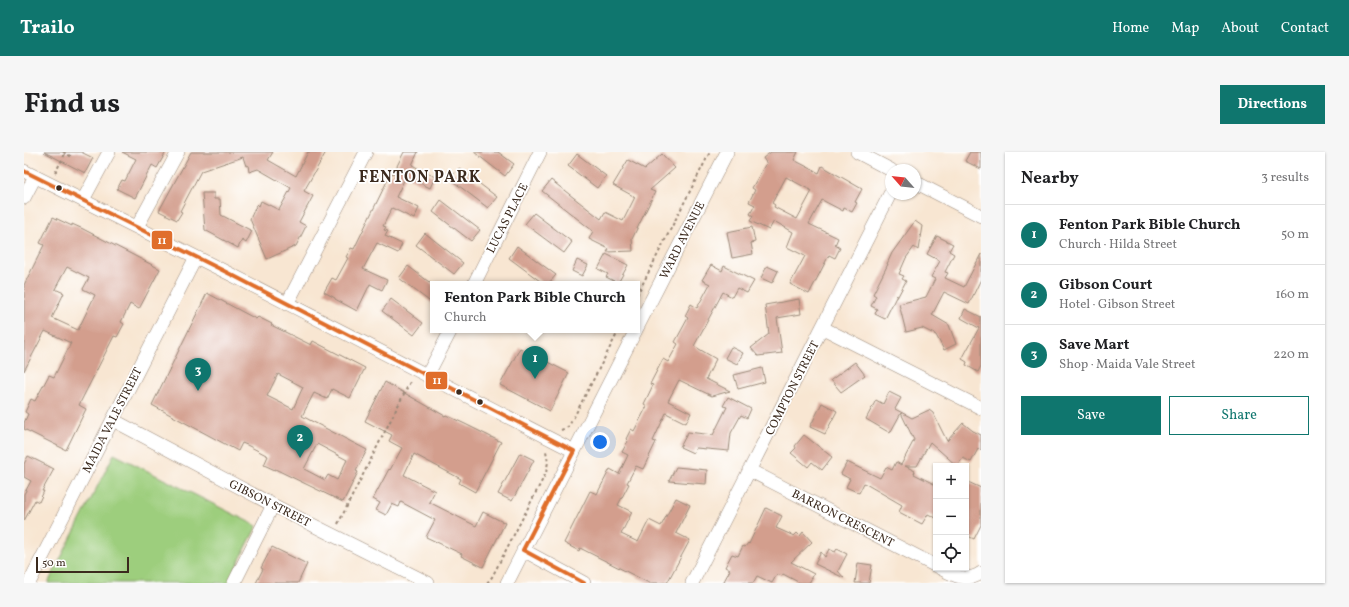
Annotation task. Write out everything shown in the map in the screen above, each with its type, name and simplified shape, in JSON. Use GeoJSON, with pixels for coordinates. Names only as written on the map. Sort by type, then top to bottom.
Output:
{"type":"FeatureCollection","features":[{"type":"Feature","properties":{"kind":"street"},"geometry":{"type":"LineString","coordinates":[[83,200],[109,152]]}},
{"type":"Feature","properties":{"kind":"street"},"geometry":{"type":"LineString","coordinates":[[137,227],[178,152]]}},
{"type":"Feature","properties":{"kind":"street"},"geometry":{"type":"LineString","coordinates":[[287,304],[366,152]]}},
{"type":"Feature","properties":{"kind":"street","name":"LUCAS PLACE"},"geometry":{"type":"LineString","coordinates":[[476,281],[540,152]]}},
{"type":"Feature","properties":{"kind":"street","name":"WARD AVENUE"},"geometry":{"type":"LineString","coordinates":[[640,321],[727,152]]}},
{"type":"Feature","properties":{"kind":"street"},"geometry":{"type":"LineString","coordinates":[[857,152],[885,167]]}},
{"type":"Feature","properties":{"kind":"street"},"geometry":{"type":"LineString","coordinates":[[24,198],[30,174],[196,257],[574,451]]}},
{"type":"Feature","properties":{"kind":"street"},"geometry":{"type":"LineString","coordinates":[[921,185],[981,216]]}},
{"type":"Feature","properties":{"kind":"street","name":"COMPTON STREET"},"geometry":{"type":"LineString","coordinates":[[692,583],[887,200]]}},
{"type":"Feature","properties":{"kind":"street","name":"MAIDA VALE STREET"},"geometry":{"type":"LineString","coordinates":[[28,583],[196,257]]}},
{"type":"Feature","properties":{"kind":"street"},"geometry":{"type":"LineString","coordinates":[[823,328],[981,408]]}},
{"type":"Feature","properties":{"kind":"street"},"geometry":{"type":"LineString","coordinates":[[422,373],[449,333]]}},
{"type":"Feature","properties":{"kind":"street","name":"WARD AVENUE"},"geometry":{"type":"LineString","coordinates":[[507,583],[634,333]]}},
{"type":"Feature","properties":{"kind":"street","name":"GIBSON STREET"},"geometry":{"type":"LineString","coordinates":[[113,420],[273,505],[428,583]]}},
{"type":"Feature","properties":{"kind":"street","name":"BARRON CRESCENT"},"geometry":{"type":"LineString","coordinates":[[749,470],[933,564]]}},
{"type":"Feature","properties":{"kind":"street"},"geometry":{"type":"LineString","coordinates":[[234,583],[273,505]]}},
{"type":"Feature","properties":{"kind":"street"},"geometry":{"type":"LineString","coordinates":[[523,550],[584,583]]}},
{"type":"Feature","properties":{"kind":"street"},"geometry":{"type":"LineString","coordinates":[[946,571],[956,576],[968,579],[981,573]]}},
{"type":"Feature","properties":{"kind":"path"},"geometry":{"type":"LineString","coordinates":[[55,173],[65,152],[72,157]]}},
{"type":"Feature","properties":{"kind":"path"},"geometry":{"type":"LineString","coordinates":[[640,289],[710,152]]}},
{"type":"Feature","properties":{"kind":"path"},"geometry":{"type":"LineString","coordinates":[[557,430],[564,429],[570,424],[617,333]]}},
{"type":"Feature","properties":{"kind":"path"},"geometry":{"type":"LineString","coordinates":[[332,535],[422,373]]}},
{"type":"Feature","properties":{"kind":"path"},"geometry":{"type":"LineString","coordinates":[[487,583],[492,577],[546,472],[548,467],[547,448]]}},
{"type":"Feature","properties":{"kind":"green space"},"geometry":{"type":"Polygon","coordinates":[[[114,454],[257,526],[228,583],[48,583],[114,454]]]}},
{"type":"Feature","properties":{"kind":"building"},"geometry":{"type":"Polygon","coordinates":[[[44,152],[81,152],[93,158],[85,173],[44,152]]]}},
{"type":"Feature","properties":{"kind":"building"},"geometry":{"type":"Polygon","coordinates":[[[122,152],[166,152],[157,168],[152,165],[135,198],[117,189],[122,180],[125,181],[136,159],[122,152]]]}},
{"type":"Feature","properties":{"kind":"building"},"geometry":{"type":"Polygon","coordinates":[[[191,152],[273,152],[268,160],[296,176],[308,152],[326,152],[304,191],[313,196],[299,222],[306,226],[296,246],[267,259],[250,219],[257,204],[259,206],[261,201],[279,210],[291,188],[258,169],[249,172],[248,165],[246,166],[243,157],[201,171],[180,211],[182,212],[177,220],[159,211],[191,152]]]}},
{"type":"Feature","properties":{"kind":"building"},"geometry":{"type":"Polygon","coordinates":[[[404,152],[418,152],[412,165],[435,177],[430,188],[406,176],[396,197],[419,208],[414,219],[392,208],[383,226],[386,227],[384,230],[388,231],[385,236],[402,244],[398,253],[377,243],[363,269],[387,280],[382,290],[370,284],[357,311],[324,292],[332,278],[336,280],[348,258],[346,257],[351,248],[354,249],[391,173],[393,174],[404,152]]]}},
{"type":"Feature","properties":{"kind":"building"},"geometry":{"type":"Polygon","coordinates":[[[474,152],[498,152],[514,164],[505,176],[474,152]]]}},
{"type":"Feature","properties":{"kind":"building"},"geometry":{"type":"Polygon","coordinates":[[[771,152],[798,152],[794,160],[819,173],[822,166],[862,189],[855,202],[857,203],[852,212],[844,208],[843,211],[822,200],[809,224],[838,238],[835,245],[840,248],[835,258],[829,255],[809,294],[790,284],[805,256],[787,247],[793,232],[774,221],[769,230],[750,221],[753,216],[750,214],[755,205],[749,202],[755,190],[752,188],[767,164],[763,158],[771,152]],[[786,177],[772,203],[775,205],[774,207],[797,219],[812,191],[786,177]]]}},
{"type":"Feature","properties":{"kind":"building"},"geometry":{"type":"Polygon","coordinates":[[[970,152],[981,152],[981,169],[965,161],[970,152]]]}},
{"type":"Feature","properties":{"kind":"building"},"geometry":{"type":"Polygon","coordinates":[[[577,154],[606,176],[597,188],[568,166],[577,154]]]}},
{"type":"Feature","properties":{"kind":"building"},"geometry":{"type":"Polygon","coordinates":[[[662,154],[675,168],[650,190],[655,192],[632,239],[633,251],[607,252],[609,249],[589,239],[593,231],[542,191],[551,180],[601,219],[605,212],[623,221],[635,197],[613,185],[628,160],[645,169],[662,154]]]}},
{"type":"Feature","properties":{"kind":"building"},"geometry":{"type":"Polygon","coordinates":[[[459,168],[497,197],[488,208],[450,179],[459,168]]]}},
{"type":"Feature","properties":{"kind":"building"},"geometry":{"type":"Polygon","coordinates":[[[202,193],[214,193],[214,199],[220,199],[221,215],[252,231],[246,243],[242,240],[238,248],[205,230],[202,193]]]}},
{"type":"Feature","properties":{"kind":"building"},"geometry":{"type":"Polygon","coordinates":[[[441,200],[480,230],[471,241],[433,212],[441,200]]]}},
{"type":"Feature","properties":{"kind":"building"},"geometry":{"type":"Polygon","coordinates":[[[534,213],[572,242],[564,253],[525,224],[534,213]]]}},
{"type":"Feature","properties":{"kind":"building"},"geometry":{"type":"Polygon","coordinates":[[[53,217],[72,226],[72,224],[83,229],[160,269],[139,309],[130,304],[121,322],[124,324],[117,337],[114,336],[79,405],[86,409],[66,450],[24,429],[24,423],[28,414],[25,412],[31,399],[35,401],[49,375],[54,377],[71,343],[45,331],[24,371],[24,285],[44,245],[40,243],[53,217]],[[67,267],[55,289],[64,293],[52,318],[78,330],[95,295],[83,289],[89,278],[67,267]]]}},
{"type":"Feature","properties":{"kind":"building"},"geometry":{"type":"Polygon","coordinates":[[[915,221],[922,226],[918,250],[914,247],[906,258],[899,274],[904,276],[902,279],[906,281],[885,319],[875,314],[877,309],[871,306],[876,296],[873,294],[892,253],[915,221]]]}},
{"type":"Feature","properties":{"kind":"building"},"geometry":{"type":"Polygon","coordinates":[[[752,227],[755,242],[751,243],[753,254],[732,258],[727,232],[752,227]]]}},
{"type":"Feature","properties":{"kind":"building"},"geometry":{"type":"Polygon","coordinates":[[[425,233],[463,263],[454,274],[416,245],[425,233]]]}},
{"type":"Feature","properties":{"kind":"building"},"geometry":{"type":"Polygon","coordinates":[[[937,236],[953,244],[949,251],[954,254],[945,272],[948,273],[945,278],[964,287],[981,254],[981,279],[969,304],[944,292],[932,315],[949,325],[956,344],[944,350],[936,335],[922,328],[906,332],[899,304],[926,297],[935,279],[931,277],[940,261],[927,254],[937,236]]]}},
{"type":"Feature","properties":{"kind":"building"},"geometry":{"type":"Polygon","coordinates":[[[517,246],[556,275],[551,281],[540,281],[509,258],[517,246]]]}},
{"type":"Feature","properties":{"kind":"building"},"geometry":{"type":"Polygon","coordinates":[[[606,254],[628,265],[619,281],[614,281],[606,277],[608,274],[598,269],[606,254]]]}},
{"type":"Feature","properties":{"kind":"building"},"geometry":{"type":"Polygon","coordinates":[[[577,260],[588,265],[582,276],[572,271],[577,260]]]}},
{"type":"Feature","properties":{"kind":"building"},"geometry":{"type":"Polygon","coordinates":[[[711,265],[722,271],[724,266],[754,281],[747,293],[737,288],[732,297],[723,292],[694,346],[716,359],[706,379],[730,391],[712,396],[679,380],[668,401],[691,413],[686,423],[666,413],[653,441],[656,442],[643,469],[636,466],[618,505],[632,512],[621,534],[638,542],[649,520],[661,526],[676,498],[690,505],[676,533],[690,540],[667,583],[649,583],[580,548],[579,551],[564,543],[590,491],[597,494],[610,469],[619,474],[628,455],[622,452],[628,441],[626,439],[631,429],[634,431],[647,406],[644,404],[653,385],[650,384],[663,359],[668,362],[678,344],[675,342],[688,318],[685,316],[691,304],[697,308],[710,284],[702,280],[711,265]]]}},
{"type":"Feature","properties":{"kind":"building"},"geometry":{"type":"Polygon","coordinates":[[[408,266],[430,283],[430,302],[399,278],[408,266]]]}},
{"type":"Feature","properties":{"kind":"building"},"geometry":{"type":"Polygon","coordinates":[[[767,266],[778,271],[772,283],[761,278],[767,266]]]}},
{"type":"Feature","properties":{"kind":"building"},"geometry":{"type":"Polygon","coordinates":[[[207,293],[256,319],[258,317],[311,345],[313,341],[365,368],[350,398],[332,389],[327,399],[314,393],[302,416],[367,450],[343,502],[264,465],[268,456],[247,445],[242,443],[238,451],[152,405],[207,293]],[[278,374],[267,396],[293,409],[303,387],[278,374]],[[317,444],[304,469],[325,480],[328,475],[337,480],[347,460],[317,444]]]}},
{"type":"Feature","properties":{"kind":"building"},"geometry":{"type":"Polygon","coordinates":[[[391,299],[423,323],[414,335],[382,311],[391,299]]]}},
{"type":"Feature","properties":{"kind":"building"},"geometry":{"type":"Polygon","coordinates":[[[799,299],[801,314],[777,318],[782,353],[758,356],[751,348],[769,334],[765,305],[799,299]]]}},
{"type":"Feature","properties":{"kind":"building"},"geometry":{"type":"Polygon","coordinates":[[[965,309],[981,317],[981,366],[978,372],[966,365],[967,362],[962,359],[979,328],[961,318],[965,309]]]}},
{"type":"Feature","properties":{"kind":"building"},"geometry":{"type":"Polygon","coordinates":[[[731,347],[743,353],[737,364],[725,358],[731,347]]]}},
{"type":"Feature","properties":{"kind":"building"},"geometry":{"type":"Polygon","coordinates":[[[520,348],[569,373],[550,411],[500,385],[520,348]]]}},
{"type":"Feature","properties":{"kind":"building"},"geometry":{"type":"Polygon","coordinates":[[[855,362],[865,375],[841,392],[831,380],[855,362]]]}},
{"type":"Feature","properties":{"kind":"building"},"geometry":{"type":"Polygon","coordinates":[[[762,368],[765,382],[738,389],[734,375],[762,368]]]}},
{"type":"Feature","properties":{"kind":"building"},"geometry":{"type":"Polygon","coordinates":[[[385,382],[445,416],[446,415],[501,442],[475,492],[459,483],[461,479],[414,454],[404,475],[435,491],[429,502],[476,526],[483,512],[505,523],[483,567],[461,556],[462,554],[426,537],[435,520],[401,502],[399,507],[392,504],[386,515],[376,510],[380,503],[373,499],[402,448],[389,441],[392,435],[365,421],[385,382]]]}},
{"type":"Feature","properties":{"kind":"building"},"geometry":{"type":"Polygon","coordinates":[[[889,392],[901,398],[895,409],[912,418],[929,410],[933,413],[947,441],[963,423],[981,435],[981,450],[978,449],[971,462],[963,458],[959,463],[954,463],[930,442],[917,466],[905,466],[915,471],[914,474],[933,484],[933,516],[928,514],[922,524],[899,512],[902,505],[864,483],[859,493],[846,487],[850,479],[841,474],[847,462],[880,478],[886,467],[892,470],[896,462],[901,465],[914,440],[901,413],[890,433],[866,419],[876,400],[883,404],[889,392]]]}},
{"type":"Feature","properties":{"kind":"building"},"geometry":{"type":"Polygon","coordinates":[[[728,397],[751,409],[747,418],[741,415],[731,433],[729,451],[696,448],[693,453],[680,447],[688,432],[713,435],[727,407],[723,406],[728,397]]]}},
{"type":"Feature","properties":{"kind":"building"},"geometry":{"type":"Polygon","coordinates":[[[822,403],[837,411],[825,434],[810,427],[822,403]]]}},
{"type":"Feature","properties":{"kind":"building"},"geometry":{"type":"Polygon","coordinates":[[[804,435],[832,457],[822,470],[812,462],[808,467],[791,453],[804,435]]]}},
{"type":"Feature","properties":{"kind":"building"},"geometry":{"type":"Polygon","coordinates":[[[520,453],[534,460],[512,501],[498,494],[520,453]]]}},
{"type":"Feature","properties":{"kind":"building"},"geometry":{"type":"Polygon","coordinates":[[[28,456],[54,469],[42,491],[44,491],[39,502],[35,500],[24,521],[24,494],[31,481],[24,477],[24,464],[28,456]]]}},
{"type":"Feature","properties":{"kind":"building"},"geometry":{"type":"Polygon","coordinates":[[[676,467],[707,470],[706,484],[669,481],[676,467]]]}},
{"type":"Feature","properties":{"kind":"building"},"geometry":{"type":"Polygon","coordinates":[[[969,482],[981,488],[981,525],[974,539],[969,536],[969,482]]]}},
{"type":"Feature","properties":{"kind":"building"},"geometry":{"type":"Polygon","coordinates":[[[766,508],[782,516],[776,528],[794,536],[797,533],[800,536],[803,532],[812,542],[791,562],[814,574],[809,583],[800,583],[783,574],[782,576],[777,574],[772,583],[757,576],[753,583],[723,583],[730,570],[725,567],[732,554],[738,556],[743,546],[745,547],[748,543],[749,544],[766,508]]]}},
{"type":"Feature","properties":{"kind":"building"},"geometry":{"type":"Polygon","coordinates":[[[272,547],[307,564],[298,583],[256,583],[263,569],[261,568],[272,547]]]}},
{"type":"Feature","properties":{"kind":"building"},"geometry":{"type":"Polygon","coordinates":[[[829,549],[835,552],[837,549],[847,554],[838,571],[844,578],[815,564],[821,552],[825,557],[829,549]]]}},
{"type":"Feature","properties":{"kind":"building"},"geometry":{"type":"Polygon","coordinates":[[[858,563],[872,565],[869,583],[855,583],[858,563]]]}},
{"type":"Feature","properties":{"kind":"transit line","name":"11"},"geometry":{"type":"LineString","coordinates":[[24,171],[234,276],[574,451]]}},
{"type":"Feature","properties":{"kind":"transit line","name":"11"},"geometry":{"type":"LineString","coordinates":[[523,550],[574,451]]}},
{"type":"Feature","properties":{"kind":"transit line","name":"11"},"geometry":{"type":"LineString","coordinates":[[523,550],[584,583]]}},
{"type":"Feature","properties":{"kind":"place","name":"Fenton Park Bible Church"},"geometry":{"type":"Point","coordinates":[535,379]}},
{"type":"Feature","properties":{"kind":"place","name":"Save Mart"},"geometry":{"type":"Point","coordinates":[198,391]}},
{"type":"Feature","properties":{"kind":"place","name":"Gibson Court"},"geometry":{"type":"Point","coordinates":[300,458]}},
{"type":"Feature","properties":{"kind":"district","name":"FENTON PARK"},"geometry":{"type":"Point","coordinates":[420,176]}}]}
